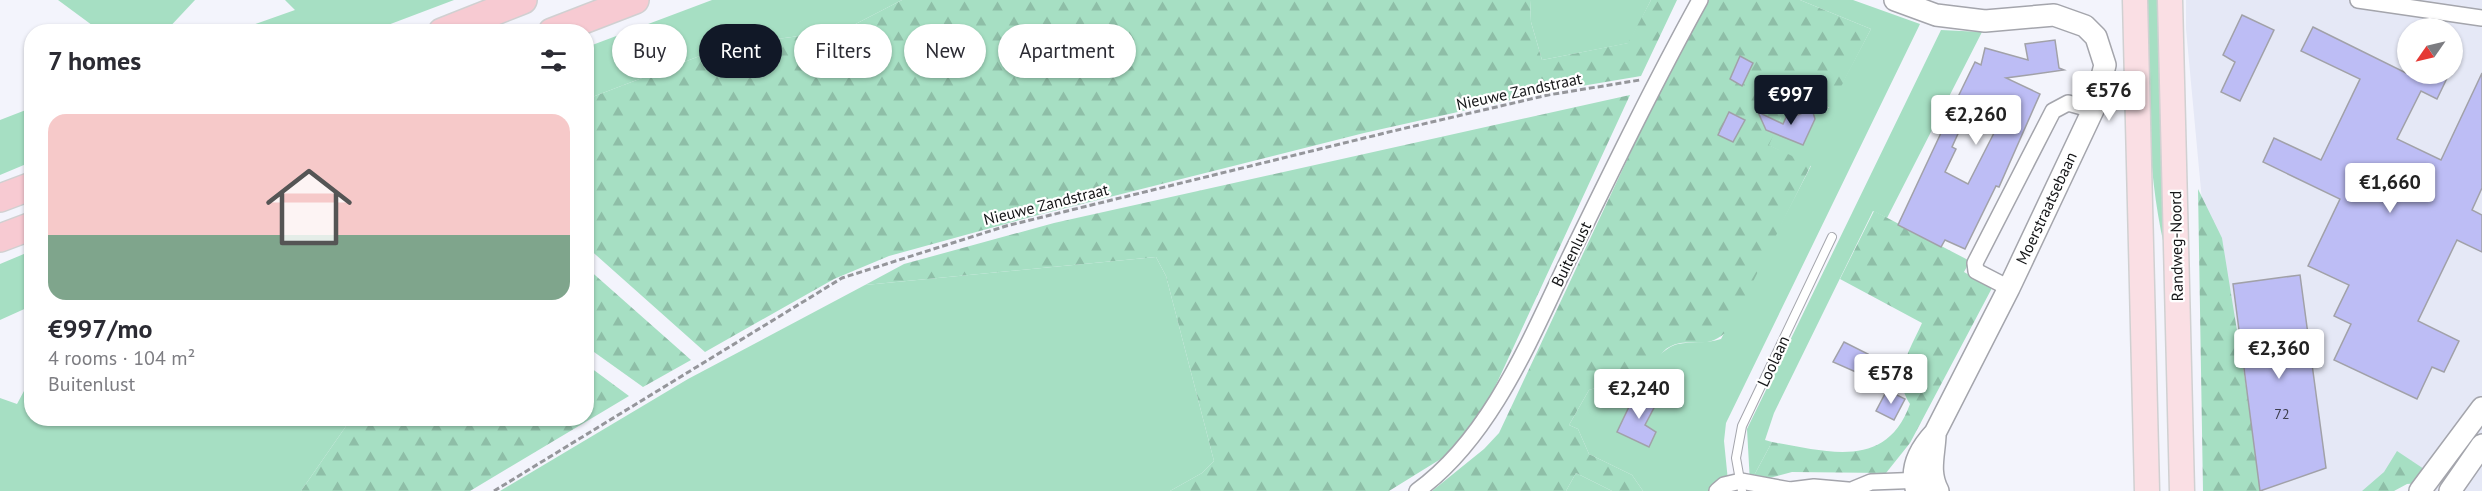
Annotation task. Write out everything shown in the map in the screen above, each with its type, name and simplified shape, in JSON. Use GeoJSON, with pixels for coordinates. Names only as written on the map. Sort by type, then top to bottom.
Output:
{"type":"FeatureCollection","features":[{"type":"Feature","properties":{"kind":"highway"},"geometry":{"type":"LineString","coordinates":[[462,24],[523,0]]}},
{"type":"Feature","properties":{"kind":"highway"},"geometry":{"type":"LineString","coordinates":[[573,24],[635,0]]}},
{"type":"Feature","properties":{"kind":"highway"},"geometry":{"type":"LineString","coordinates":[[0,198],[24,189]]}},
{"type":"Feature","properties":{"kind":"highway"},"geometry":{"type":"LineString","coordinates":[[0,238],[24,229]]}},
{"type":"Feature","properties":{"kind":"main road"},"geometry":{"type":"LineString","coordinates":[[2135,0],[2146,491]]}},
{"type":"Feature","properties":{"kind":"main road","name":"Randweg-Noord"},"geometry":{"type":"LineString","coordinates":[[2170,0],[2182,491]]}},
{"type":"Feature","properties":{"kind":"street","name":"Buitenlust"},"geometry":{"type":"LineString","coordinates":[[1417,491],[1470,440],[1506,388],[1658,77],[1700,0]]}},
{"type":"Feature","properties":{"kind":"street","name":"Moerstraatsebaan"},"geometry":{"type":"LineString","coordinates":[[1895,0],[1936,15],[1985,21],[2054,15],[2085,26],[2096,36],[2105,65],[2093,110],[2009,288],[1935,433],[1931,464],[1925,486]]}},
{"type":"Feature","properties":{"kind":"street"},"geometry":{"type":"LineString","coordinates":[[2358,0],[2482,18]]}},
{"type":"Feature","properties":{"kind":"street"},"geometry":{"type":"LineString","coordinates":[[2009,288],[1977,271],[1975,263],[2053,111],[2068,103],[2093,110]]}},
{"type":"Feature","properties":{"kind":"street"},"geometry":{"type":"LineString","coordinates":[[2429,488],[2482,408]]}},
{"type":"Feature","properties":{"kind":"street"},"geometry":{"type":"LineString","coordinates":[[2450,491],[2482,445]]}},
{"type":"Feature","properties":{"kind":"street"},"geometry":{"type":"LineString","coordinates":[[1717,491],[1725,485],[1789,490],[1814,487],[1857,490],[1871,482],[1925,486]]}},
{"type":"Feature","properties":{"kind":"lane","name":"Loolaan"},"geometry":{"type":"LineString","coordinates":[[1741,486],[1736,458],[1742,426],[1832,237]]}},
{"type":"Feature","properties":{"kind":"path","name":"Nieuwe Zandstraat"},"geometry":{"type":"LineString","coordinates":[[494,491],[842,278],[1006,226],[1359,139],[1548,95],[1658,77]]}},
{"type":"Feature","properties":{"kind":"shaded area"},"geometry":{"type":"Polygon","coordinates":[[[2186,0],[2482,0],[2482,491],[2434,491],[2419,474],[2377,491],[2229,491],[2186,29],[2186,0]]]}},
{"type":"Feature","properties":{"kind":"green space"},"geometry":{"type":"Polygon","coordinates":[[[58,0],[195,0],[172,24],[91,24],[58,0]]]}},
{"type":"Feature","properties":{"kind":"green space"},"geometry":{"type":"Polygon","coordinates":[[[285,0],[454,0],[391,24],[256,24],[295,10],[285,0]]]}},
{"type":"Feature","properties":{"kind":"green space"},"geometry":{"type":"Polygon","coordinates":[[[712,0],[902,0],[856,24],[794,24],[794,37],[782,38],[782,24],[699,24],[699,56],[687,61],[687,24],[648,24],[712,0]]]}},
{"type":"Feature","properties":{"kind":"green space"},"geometry":{"type":"Polygon","coordinates":[[[902,0],[1530,0],[1531,22],[1542,60],[1628,43],[1651,0],[1677,0],[1641,76],[1552,91],[1364,133],[1034,216],[889,256],[834,279],[705,352],[594,253],[594,96],[642,78],[687,78],[687,61],[699,56],[699,78],[782,78],[782,38],[794,37],[794,78],[892,78],[892,24],[856,24],[902,0]]]}},
{"type":"Feature","properties":{"kind":"green space"},"geometry":{"type":"Polygon","coordinates":[[[1530,0],[1651,0],[1629,43],[1542,60],[1531,22],[1530,0]]]}},
{"type":"Feature","properties":{"kind":"green space"},"geometry":{"type":"Polygon","coordinates":[[[1702,0],[1800,0],[1871,29],[1830,108],[1803,95],[1791,121],[1781,117],[1769,145],[1811,165],[1730,328],[1713,340],[1682,343],[1666,349],[1650,373],[1620,373],[1606,385],[1589,390],[1569,425],[1578,429],[1589,454],[1632,475],[1643,491],[1612,491],[1576,473],[1566,491],[1432,491],[1484,449],[1499,433],[1702,0]]]}},
{"type":"Feature","properties":{"kind":"green space"},"geometry":{"type":"Polygon","coordinates":[[[1800,0],[1853,0],[1920,24],[1726,423],[1724,441],[1729,491],[1643,491],[1632,475],[1589,454],[1578,429],[1569,425],[1589,390],[1606,385],[1620,373],[1640,374],[1663,352],[1673,346],[1721,339],[1811,166],[1768,145],[1781,117],[1803,95],[1829,108],[1871,29],[1800,0]]]}},
{"type":"Feature","properties":{"kind":"green space"},"geometry":{"type":"Polygon","coordinates":[[[2145,0],[2158,0],[2164,245],[2151,154],[2145,0]]]}},
{"type":"Feature","properties":{"kind":"green space"},"geometry":{"type":"Polygon","coordinates":[[[1941,30],[1982,32],[1887,218],[1873,211],[1774,413],[1765,440],[1772,442],[1750,483],[1747,429],[1941,30]]]}},
{"type":"Feature","properties":{"kind":"green space"},"geometry":{"type":"Polygon","coordinates":[[[612,38],[612,78],[642,78],[594,96],[594,44],[612,38]]]}},
{"type":"Feature","properties":{"kind":"green space"},"geometry":{"type":"Polygon","coordinates":[[[1630,95],[1489,400],[1465,438],[1444,457],[1389,491],[1170,491],[1202,473],[1214,461],[1166,276],[1156,257],[865,285],[904,264],[1054,223],[1630,95]]]}},
{"type":"Feature","properties":{"kind":"green space"},"geometry":{"type":"Polygon","coordinates":[[[24,111],[24,165],[0,175],[0,120],[24,111]]]}},
{"type":"Feature","properties":{"kind":"green space"},"geometry":{"type":"Polygon","coordinates":[[[2198,189],[2222,238],[2263,491],[2203,491],[2198,189]]]}},
{"type":"Feature","properties":{"kind":"green space"},"geometry":{"type":"Polygon","coordinates":[[[1874,211],[1970,261],[1964,272],[1992,288],[1910,443],[1886,473],[1792,472],[1750,483],[1772,442],[1833,452],[1852,452],[1870,448],[1886,439],[1899,425],[1910,404],[1902,383],[1902,373],[1908,353],[1922,323],[1840,279],[1874,211]]]}},
{"type":"Feature","properties":{"kind":"green space"},"geometry":{"type":"Polygon","coordinates":[[[24,254],[24,309],[0,320],[0,264],[24,254]]]}},
{"type":"Feature","properties":{"kind":"green space"},"geometry":{"type":"Polygon","coordinates":[[[1156,257],[1166,276],[1214,461],[1202,473],[1170,491],[500,491],[688,379],[865,285],[1156,257]]]}},
{"type":"Feature","properties":{"kind":"green space"},"geometry":{"type":"Polygon","coordinates":[[[594,274],[691,360],[643,387],[594,352],[594,274]]]}},
{"type":"Feature","properties":{"kind":"green space"},"geometry":{"type":"Polygon","coordinates":[[[594,370],[629,396],[594,417],[594,370]]]}},
{"type":"Feature","properties":{"kind":"green space"},"geometry":{"type":"Polygon","coordinates":[[[24,391],[24,426],[346,426],[301,491],[0,491],[0,398],[17,404],[24,391]]]}},
{"type":"Feature","properties":{"kind":"green space"},"geometry":{"type":"Polygon","coordinates":[[[346,426],[579,426],[470,491],[301,491],[346,426]]]}},
{"type":"Feature","properties":{"kind":"green space"},"geometry":{"type":"Polygon","coordinates":[[[2397,451],[2427,471],[2419,483],[2407,484],[2394,491],[2362,491],[2384,472],[2397,451]]]}},
{"type":"Feature","properties":{"kind":"green space"},"geometry":{"type":"Polygon","coordinates":[[[1576,473],[1612,491],[1566,491],[1576,473]]]}},
{"type":"Feature","properties":{"kind":"building"},"geometry":{"type":"Polygon","coordinates":[[[2242,15],[2274,30],[2240,101],[2221,92],[2235,62],[2223,55],[2242,15]]]}},
{"type":"Feature","properties":{"kind":"building"},"geometry":{"type":"Polygon","coordinates":[[[2313,27],[2397,69],[2397,84],[2444,84],[2437,99],[2421,91],[2397,139],[2441,160],[2482,73],[2482,188],[2472,210],[2482,215],[2482,252],[2457,240],[2418,321],[2459,341],[2444,372],[2432,367],[2417,399],[2334,360],[2351,324],[2334,316],[2349,285],[2308,266],[2340,199],[2263,162],[2274,138],[2321,160],[2360,79],[2301,51],[2313,27]]]}},
{"type":"Feature","properties":{"kind":"building"},"geometry":{"type":"Polygon","coordinates":[[[2055,40],[2059,68],[2064,70],[2006,78],[2040,94],[1999,187],[1996,186],[1965,249],[1945,240],[1941,247],[1898,225],[1975,62],[1981,65],[1985,48],[2028,60],[2025,44],[2055,40]],[[1967,114],[1952,147],[1956,149],[1945,172],[1968,184],[1995,131],[1994,127],[1967,114]]]}},
{"type":"Feature","properties":{"kind":"building"},"geometry":{"type":"Polygon","coordinates":[[[1740,56],[1753,63],[1742,86],[1730,79],[1740,56]]]}},
{"type":"Feature","properties":{"kind":"building"},"geometry":{"type":"Polygon","coordinates":[[[1812,109],[1815,119],[1803,145],[1766,130],[1758,112],[1783,124],[1789,111],[1798,115],[1812,109]]]}},
{"type":"Feature","properties":{"kind":"building"},"geometry":{"type":"Polygon","coordinates":[[[1729,112],[1745,120],[1733,142],[1718,135],[1729,112]]]}},
{"type":"Feature","properties":{"kind":"building"},"geometry":{"type":"Polygon","coordinates":[[[2300,275],[2326,468],[2260,491],[2233,284],[2300,275]]]}},
{"type":"Feature","properties":{"kind":"building"},"geometry":{"type":"Polygon","coordinates":[[[1844,342],[1868,354],[1864,361],[1871,365],[1865,376],[1833,362],[1844,342]]]}},
{"type":"Feature","properties":{"kind":"building"},"geometry":{"type":"Polygon","coordinates":[[[1887,390],[1905,399],[1894,420],[1876,411],[1887,390]]]}},
{"type":"Feature","properties":{"kind":"building"},"geometry":{"type":"Polygon","coordinates":[[[1636,392],[1657,402],[1645,425],[1656,432],[1649,447],[1617,432],[1636,392]]]}}]}
